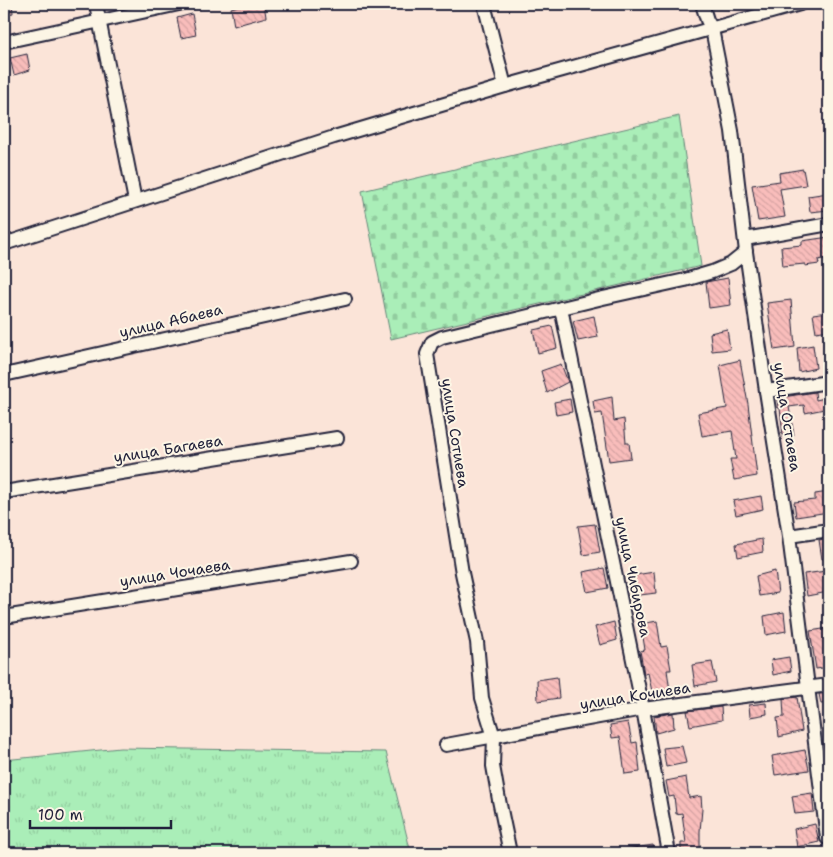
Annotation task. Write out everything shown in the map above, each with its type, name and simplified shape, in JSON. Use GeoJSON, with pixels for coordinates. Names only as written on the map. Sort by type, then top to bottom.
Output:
{"type":"FeatureCollection","features":[{"type":"Feature","properties":{"kind":"street"},"geometry":{"type":"LineString","coordinates":[[96,4],[135,201]]}},
{"type":"Feature","properties":{"kind":"street"},"geometry":{"type":"LineString","coordinates":[[4,42],[179,4]]}},
{"type":"Feature","properties":{"kind":"street"},"geometry":{"type":"LineString","coordinates":[[484,4],[505,86]]}},
{"type":"Feature","properties":{"kind":"street","name":"улица Остаева"},"geometry":{"type":"LineString","coordinates":[[702,4],[712,29],[732,131],[766,391],[788,536],[827,838]]}},
{"type":"Feature","properties":{"kind":"street"},"geometry":{"type":"LineString","coordinates":[[4,244],[334,137],[505,86],[800,4]]}},
{"type":"Feature","properties":{"kind":"street"},"geometry":{"type":"LineString","coordinates":[[746,245],[829,224]]}},
{"type":"Feature","properties":{"kind":"street","name":"улица Сотиева"},"geometry":{"type":"LineString","coordinates":[[510,853],[498,800],[493,766],[494,737],[482,698],[477,642],[462,573],[426,354],[432,342],[442,337],[712,272],[731,264],[746,245]]}},
{"type":"Feature","properties":{"kind":"street","name":"улица Абаева"},"geometry":{"type":"LineString","coordinates":[[4,375],[345,299]]}},
{"type":"Feature","properties":{"kind":"street","name":"улица Чибирова"},"geometry":{"type":"LineString","coordinates":[[561,308],[643,710],[669,853]]}},
{"type":"Feature","properties":{"kind":"street"},"geometry":{"type":"LineString","coordinates":[[766,391],[829,382]]}},
{"type":"Feature","properties":{"kind":"street","name":"улица Багаева"},"geometry":{"type":"LineString","coordinates":[[4,492],[337,438]]}},
{"type":"Feature","properties":{"kind":"street"},"geometry":{"type":"LineString","coordinates":[[788,536],[829,530]]}},
{"type":"Feature","properties":{"kind":"street","name":"улица Чочаева"},"geometry":{"type":"LineString","coordinates":[[4,617],[352,561]]}},
{"type":"Feature","properties":{"kind":"street","name":"улица Кочиева"},"geometry":{"type":"LineString","coordinates":[[446,745],[643,710],[829,685]]}},
{"type":"Feature","properties":{"kind":"green space"},"geometry":{"type":"Polygon","coordinates":[[[679,116],[701,266],[391,339],[362,191],[679,116]]]}},
{"type":"Feature","properties":{"kind":"green space"},"geometry":{"type":"Polygon","coordinates":[[[120,748],[386,752],[411,853],[4,853],[4,760],[120,748]]]}},
{"type":"Feature","properties":{"kind":"building"},"geometry":{"type":"Polygon","coordinates":[[[4,4],[12,4],[13,13],[4,15],[4,4]]]}},
{"type":"Feature","properties":{"kind":"building"},"geometry":{"type":"Polygon","coordinates":[[[247,4],[264,4],[266,17],[234,26],[231,8],[247,4]]]}},
{"type":"Feature","properties":{"kind":"building"},"geometry":{"type":"Polygon","coordinates":[[[192,14],[196,35],[181,38],[177,18],[192,14]]]}},
{"type":"Feature","properties":{"kind":"building"},"geometry":{"type":"Polygon","coordinates":[[[27,54],[30,70],[14,75],[10,58],[27,54]]]}},
{"type":"Feature","properties":{"kind":"building"},"geometry":{"type":"Polygon","coordinates":[[[803,169],[806,185],[780,189],[785,217],[758,221],[752,185],[780,181],[779,173],[803,169]]]}},
{"type":"Feature","properties":{"kind":"building"},"geometry":{"type":"Polygon","coordinates":[[[828,193],[829,210],[810,212],[808,196],[828,193]]]}},
{"type":"Feature","properties":{"kind":"building"},"geometry":{"type":"Polygon","coordinates":[[[829,237],[829,258],[818,260],[819,264],[783,266],[781,247],[802,245],[802,241],[829,237]]]}},
{"type":"Feature","properties":{"kind":"building"},"geometry":{"type":"Polygon","coordinates":[[[728,278],[731,305],[709,308],[706,282],[728,278]]]}},
{"type":"Feature","properties":{"kind":"building"},"geometry":{"type":"Polygon","coordinates":[[[791,300],[795,347],[774,350],[767,303],[791,300]]]}},
{"type":"Feature","properties":{"kind":"building"},"geometry":{"type":"Polygon","coordinates":[[[828,312],[829,330],[816,332],[813,314],[828,312]]]}},
{"type":"Feature","properties":{"kind":"building"},"geometry":{"type":"Polygon","coordinates":[[[594,316],[598,337],[578,341],[573,321],[594,316]]]}},
{"type":"Feature","properties":{"kind":"building"},"geometry":{"type":"Polygon","coordinates":[[[552,326],[557,348],[538,353],[533,330],[552,326]]]}},
{"type":"Feature","properties":{"kind":"building"},"geometry":{"type":"Polygon","coordinates":[[[727,329],[730,349],[712,351],[710,333],[727,329]]]}},
{"type":"Feature","properties":{"kind":"building"},"geometry":{"type":"Polygon","coordinates":[[[813,345],[816,368],[799,372],[797,348],[813,345]]]}},
{"type":"Feature","properties":{"kind":"building"},"geometry":{"type":"Polygon","coordinates":[[[740,360],[748,404],[757,476],[734,480],[730,459],[736,459],[732,431],[702,436],[698,413],[727,408],[720,365],[740,360]]]}},
{"type":"Feature","properties":{"kind":"building"},"geometry":{"type":"Polygon","coordinates":[[[561,364],[568,382],[547,393],[541,371],[561,364]]]}},
{"type":"Feature","properties":{"kind":"building"},"geometry":{"type":"Polygon","coordinates":[[[815,392],[816,400],[829,397],[829,408],[805,413],[804,405],[789,407],[794,435],[783,436],[777,398],[815,392]]]}},
{"type":"Feature","properties":{"kind":"building"},"geometry":{"type":"Polygon","coordinates":[[[612,397],[614,421],[624,419],[626,443],[629,443],[631,458],[609,461],[602,413],[595,414],[593,401],[612,397]]]}},
{"type":"Feature","properties":{"kind":"building"},"geometry":{"type":"Polygon","coordinates":[[[570,399],[572,412],[556,415],[554,402],[570,399]]]}},
{"type":"Feature","properties":{"kind":"building"},"geometry":{"type":"Polygon","coordinates":[[[829,492],[829,512],[796,517],[794,502],[815,500],[815,494],[829,492]]]}},
{"type":"Feature","properties":{"kind":"building"},"geometry":{"type":"Polygon","coordinates":[[[761,496],[763,509],[736,515],[733,501],[761,496]]]}},
{"type":"Feature","properties":{"kind":"building"},"geometry":{"type":"Polygon","coordinates":[[[595,524],[600,552],[583,555],[578,526],[595,524]]]}},
{"type":"Feature","properties":{"kind":"building"},"geometry":{"type":"Polygon","coordinates":[[[829,538],[829,558],[822,559],[819,540],[829,538]]]}},
{"type":"Feature","properties":{"kind":"building"},"geometry":{"type":"Polygon","coordinates":[[[762,539],[763,552],[738,557],[736,544],[762,539]]]}},
{"type":"Feature","properties":{"kind":"building"},"geometry":{"type":"Polygon","coordinates":[[[604,568],[608,588],[587,592],[583,572],[604,568]]]}},
{"type":"Feature","properties":{"kind":"building"},"geometry":{"type":"Polygon","coordinates":[[[775,571],[778,593],[759,596],[756,576],[775,571]]]}},
{"type":"Feature","properties":{"kind":"building"},"geometry":{"type":"Polygon","coordinates":[[[826,571],[828,592],[807,596],[804,574],[826,571]]]}},
{"type":"Feature","properties":{"kind":"building"},"geometry":{"type":"Polygon","coordinates":[[[654,572],[656,593],[632,596],[629,576],[654,572]]]}},
{"type":"Feature","properties":{"kind":"building"},"geometry":{"type":"Polygon","coordinates":[[[784,612],[786,631],[766,635],[764,616],[784,612]]]}},
{"type":"Feature","properties":{"kind":"building"},"geometry":{"type":"Polygon","coordinates":[[[657,621],[661,647],[667,646],[671,670],[667,670],[670,691],[653,696],[648,673],[644,674],[640,651],[645,650],[641,624],[657,621]]]}},
{"type":"Feature","properties":{"kind":"building"},"geometry":{"type":"Polygon","coordinates":[[[614,622],[617,640],[600,645],[595,627],[614,622]]]}},
{"type":"Feature","properties":{"kind":"building"},"geometry":{"type":"Polygon","coordinates":[[[829,628],[829,667],[816,669],[810,631],[829,628]]]}},
{"type":"Feature","properties":{"kind":"building"},"geometry":{"type":"Polygon","coordinates":[[[789,657],[791,671],[773,675],[771,660],[789,657]]]}},
{"type":"Feature","properties":{"kind":"building"},"geometry":{"type":"Polygon","coordinates":[[[712,662],[716,682],[695,686],[692,665],[712,662]]]}},
{"type":"Feature","properties":{"kind":"building"},"geometry":{"type":"Polygon","coordinates":[[[557,677],[559,698],[538,701],[537,680],[557,677]]]}},
{"type":"Feature","properties":{"kind":"building"},"geometry":{"type":"Polygon","coordinates":[[[829,693],[829,703],[821,704],[819,694],[829,693]]]}},
{"type":"Feature","properties":{"kind":"building"},"geometry":{"type":"Polygon","coordinates":[[[797,697],[802,731],[779,737],[777,718],[784,717],[783,699],[797,697]]]}},
{"type":"Feature","properties":{"kind":"building"},"geometry":{"type":"Polygon","coordinates":[[[766,703],[767,714],[750,717],[749,705],[766,703]]]}},
{"type":"Feature","properties":{"kind":"building"},"geometry":{"type":"Polygon","coordinates":[[[721,707],[722,720],[690,726],[687,711],[721,707]]]}},
{"type":"Feature","properties":{"kind":"building"},"geometry":{"type":"Polygon","coordinates":[[[673,713],[674,728],[656,733],[654,716],[673,713]]]}},
{"type":"Feature","properties":{"kind":"building"},"geometry":{"type":"Polygon","coordinates":[[[628,722],[632,743],[637,742],[640,772],[625,774],[620,737],[612,738],[610,725],[628,722]]]}},
{"type":"Feature","properties":{"kind":"building"},"geometry":{"type":"Polygon","coordinates":[[[682,746],[686,763],[666,767],[663,748],[682,746]]]}},
{"type":"Feature","properties":{"kind":"building"},"geometry":{"type":"Polygon","coordinates":[[[805,750],[809,770],[775,775],[772,756],[805,750]]]}},
{"type":"Feature","properties":{"kind":"building"},"geometry":{"type":"Polygon","coordinates":[[[686,777],[689,798],[701,796],[700,853],[681,853],[681,843],[686,843],[682,813],[676,814],[674,796],[669,797],[666,781],[686,777]]]}},
{"type":"Feature","properties":{"kind":"building"},"geometry":{"type":"Polygon","coordinates":[[[812,793],[814,812],[795,814],[792,796],[812,793]]]}},
{"type":"Feature","properties":{"kind":"building"},"geometry":{"type":"Polygon","coordinates":[[[815,824],[819,842],[797,847],[794,829],[815,824]]]}},
{"type":"Feature","properties":{"kind":"building"},"geometry":{"type":"Polygon","coordinates":[[[653,845],[655,853],[627,853],[627,849],[653,845]]]}}]}
